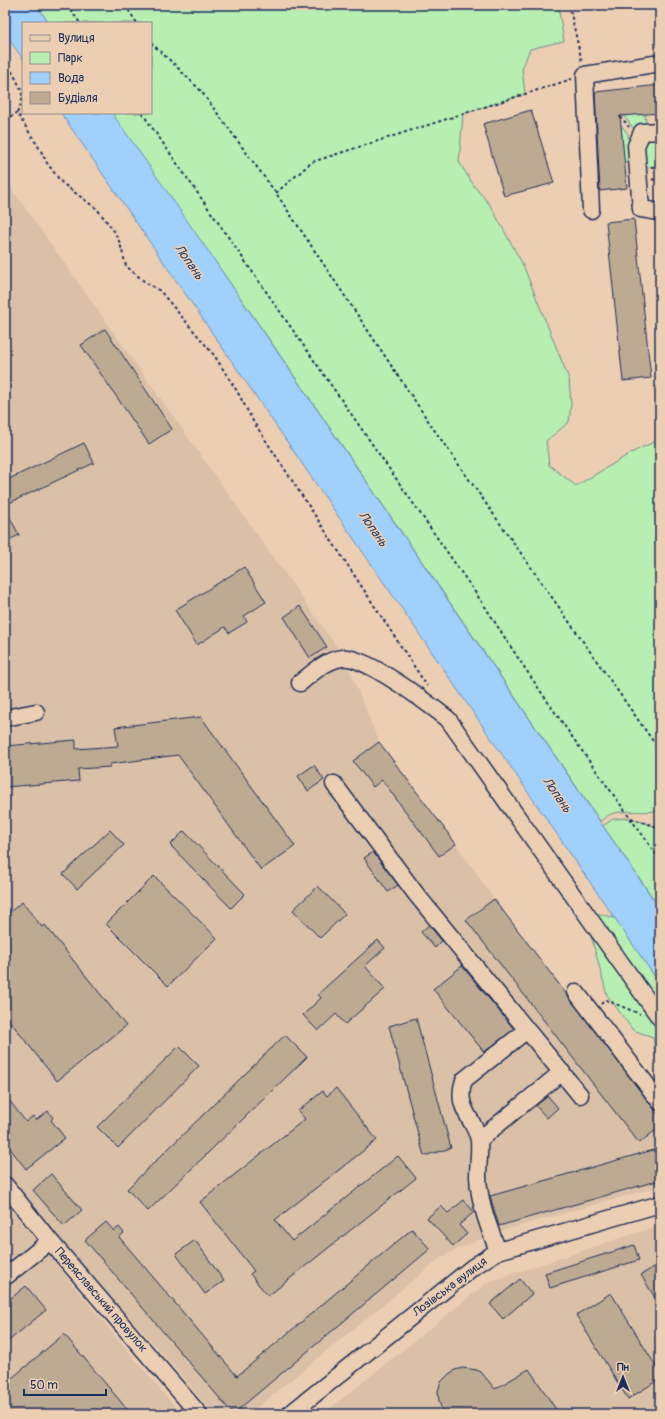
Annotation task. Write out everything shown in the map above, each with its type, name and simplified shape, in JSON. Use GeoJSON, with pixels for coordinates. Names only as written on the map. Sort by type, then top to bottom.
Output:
{"type":"FeatureCollection","features":[{"type":"Feature","properties":{"kind":"street"},"geometry":{"type":"LineString","coordinates":[[591,210],[585,75],[660,63]]}},
{"type":"Feature","properties":{"kind":"street"},"geometry":{"type":"LineString","coordinates":[[660,131],[642,132],[636,146],[641,209],[660,212]]}},
{"type":"Feature","properties":{"kind":"street"},"geometry":{"type":"LineString","coordinates":[[300,683],[318,668],[333,660],[344,657],[361,662],[400,684],[448,719],[653,1017]]}},
{"type":"Feature","properties":{"kind":"street"},"geometry":{"type":"LineString","coordinates":[[5,718],[36,712]]}},
{"type":"Feature","properties":{"kind":"street"},"geometry":{"type":"LineString","coordinates":[[334,784],[416,894],[580,1095]]}},
{"type":"Feature","properties":{"kind":"street"},"geometry":{"type":"LineString","coordinates":[[576,992],[660,1102]]}},
{"type":"Feature","properties":{"kind":"street"},"geometry":{"type":"LineString","coordinates":[[498,1251],[482,1202],[478,1178],[479,1140],[476,1130],[466,1114],[460,1098],[461,1090],[464,1080],[527,1030]]}},
{"type":"Feature","properties":{"kind":"street"},"geometry":{"type":"LineString","coordinates":[[479,1140],[562,1072]]}},
{"type":"Feature","properties":{"kind":"street","name":"Переяславський провулок"},"geometry":{"type":"LineString","coordinates":[[5,1185],[50,1241],[199,1414]]}},
{"type":"Feature","properties":{"kind":"street","name":"Лозівська вулиця"},"geometry":{"type":"LineString","coordinates":[[290,1414],[474,1266],[498,1251],[660,1204]]}},
{"type":"Feature","properties":{"kind":"street"},"geometry":{"type":"LineString","coordinates":[[5,1277],[50,1241]]}},
{"type":"Feature","properties":{"kind":"path"},"geometry":{"type":"LineString","coordinates":[[68,5],[79,22]]}},
{"type":"Feature","properties":{"kind":"path"},"geometry":{"type":"LineString","coordinates":[[125,5],[136,22]]}},
{"type":"Feature","properties":{"kind":"path"},"geometry":{"type":"LineString","coordinates":[[276,193],[312,162],[585,75],[568,5]]}},
{"type":"Feature","properties":{"kind":"path"},"geometry":{"type":"LineString","coordinates":[[152,44],[201,91],[276,193],[435,432],[660,751]]}},
{"type":"Feature","properties":{"kind":"path"},"geometry":{"type":"LineString","coordinates":[[5,61],[13,73],[22,94],[17,113],[5,120]]}},
{"type":"Feature","properties":{"kind":"path"},"geometry":{"type":"LineString","coordinates":[[17,113],[41,151],[46,163],[62,183],[97,209],[114,230],[120,243],[126,266],[145,282],[160,291],[214,355],[237,391],[253,421],[431,692]]}},
{"type":"Feature","properties":{"kind":"path"},"geometry":{"type":"LineString","coordinates":[[143,114],[486,608],[518,660],[561,722],[656,854],[660,854]]}},
{"type":"Feature","properties":{"kind":"path"},"geometry":{"type":"LineString","coordinates":[[660,181],[658,184],[660,189]]}},
{"type":"Feature","properties":{"kind":"path"},"geometry":{"type":"LineString","coordinates":[[630,817],[660,828]]}},
{"type":"Feature","properties":{"kind":"path"},"geometry":{"type":"LineString","coordinates":[[592,1012],[606,1000],[653,1017]]}},
{"type":"Feature","properties":{"kind":"shaded area"},"geometry":{"type":"Polygon","coordinates":[[[6,181],[344,657],[379,742],[456,844],[494,899],[660,1117],[660,1186],[494,1233],[443,1256],[249,1414],[213,1414],[162,1353],[53,1235],[5,1172],[6,181]]]}},
{"type":"Feature","properties":{"kind":"shaded area"},"geometry":{"type":"Polygon","coordinates":[[[5,1200],[77,1290],[181,1414],[5,1414],[5,1200]]]}},
{"type":"Feature","properties":{"kind":"shaded area"},"geometry":{"type":"Polygon","coordinates":[[[660,1225],[660,1414],[332,1414],[328,1410],[488,1282],[660,1225]]]}},
{"type":"Feature","properties":{"kind":"green space"},"geometry":{"type":"Polygon","coordinates":[[[36,5],[558,5],[564,41],[530,49],[522,69],[525,94],[463,114],[459,162],[474,186],[490,205],[523,265],[569,379],[571,404],[569,422],[546,441],[549,465],[576,486],[631,453],[660,439],[660,810],[611,814],[600,821],[253,316],[112,114],[152,114],[152,22],[48,22],[36,5]]]}},
{"type":"Feature","properties":{"kind":"green space"},"geometry":{"type":"Polygon","coordinates":[[[645,113],[646,125],[634,129],[623,115],[645,113]]]}},
{"type":"Feature","properties":{"kind":"green space"},"geometry":{"type":"Polygon","coordinates":[[[621,125],[628,134],[630,161],[624,162],[621,125]]]}},
{"type":"Feature","properties":{"kind":"green space"},"geometry":{"type":"Polygon","coordinates":[[[660,139],[660,166],[646,167],[644,146],[650,140],[660,139]]]}},
{"type":"Feature","properties":{"kind":"green space"},"geometry":{"type":"Polygon","coordinates":[[[630,818],[660,828],[660,908],[603,826],[613,819],[630,818]]]}},
{"type":"Feature","properties":{"kind":"green space"},"geometry":{"type":"Polygon","coordinates":[[[584,910],[615,918],[660,984],[660,1068],[657,1064],[653,1037],[633,1030],[607,995],[584,910]]]}},
{"type":"Feature","properties":{"kind":"water"},"geometry":{"type":"Polygon","coordinates":[[[5,5],[36,5],[48,22],[22,22],[22,58],[5,33],[5,5]]]}},
{"type":"Feature","properties":{"kind":"water","name":"Лопань"},"geometry":{"type":"Polygon","coordinates":[[[62,114],[113,114],[164,187],[660,909],[660,984],[62,114]]]}},
{"type":"Feature","properties":{"kind":"building"},"geometry":{"type":"Polygon","coordinates":[[[660,85],[660,113],[620,116],[627,188],[600,191],[595,92],[660,85]]]}},
{"type":"Feature","properties":{"kind":"building"},"geometry":{"type":"Polygon","coordinates":[[[531,110],[554,183],[504,196],[483,124],[531,110]]]}},
{"type":"Feature","properties":{"kind":"building"},"geometry":{"type":"Polygon","coordinates":[[[634,219],[651,378],[623,381],[606,222],[634,219]]]}},
{"type":"Feature","properties":{"kind":"building"},"geometry":{"type":"Polygon","coordinates":[[[105,329],[172,429],[149,444],[81,345],[105,329]]]}},
{"type":"Feature","properties":{"kind":"building"},"geometry":{"type":"Polygon","coordinates":[[[84,443],[94,463],[5,505],[5,481],[84,443]]]}},
{"type":"Feature","properties":{"kind":"building"},"geometry":{"type":"Polygon","coordinates":[[[5,508],[19,535],[5,542],[5,508]]]}},
{"type":"Feature","properties":{"kind":"building"},"geometry":{"type":"Polygon","coordinates":[[[244,567],[266,602],[244,616],[247,622],[229,633],[225,627],[197,645],[175,610],[244,567]]]}},
{"type":"Feature","properties":{"kind":"building"},"geometry":{"type":"Polygon","coordinates":[[[300,606],[327,647],[310,658],[284,617],[300,606]]]}},
{"type":"Feature","properties":{"kind":"building"},"geometry":{"type":"Polygon","coordinates":[[[201,717],[295,846],[261,870],[178,755],[110,764],[110,767],[78,769],[79,781],[5,787],[5,746],[76,740],[76,749],[118,746],[115,727],[201,717]]]}},
{"type":"Feature","properties":{"kind":"building"},"geometry":{"type":"Polygon","coordinates":[[[379,742],[456,844],[439,856],[382,780],[373,787],[353,761],[379,742]]]}},
{"type":"Feature","properties":{"kind":"building"},"geometry":{"type":"Polygon","coordinates":[[[314,765],[324,780],[308,791],[298,776],[314,765]]]}},
{"type":"Feature","properties":{"kind":"building"},"geometry":{"type":"Polygon","coordinates":[[[110,830],[124,845],[77,889],[63,874],[110,830]]]}},
{"type":"Feature","properties":{"kind":"building"},"geometry":{"type":"Polygon","coordinates":[[[184,831],[245,894],[231,908],[170,845],[184,831]]]}},
{"type":"Feature","properties":{"kind":"building"},"geometry":{"type":"Polygon","coordinates":[[[373,852],[398,885],[388,892],[364,858],[373,852]]]}},
{"type":"Feature","properties":{"kind":"building"},"geometry":{"type":"Polygon","coordinates":[[[154,876],[217,938],[168,986],[106,924],[154,876]]]}},
{"type":"Feature","properties":{"kind":"building"},"geometry":{"type":"Polygon","coordinates":[[[318,886],[345,914],[320,938],[293,910],[318,886]]]}},
{"type":"Feature","properties":{"kind":"building"},"geometry":{"type":"Polygon","coordinates":[[[494,899],[660,1117],[660,1127],[639,1143],[466,920],[494,899]]]}},
{"type":"Feature","properties":{"kind":"building"},"geometry":{"type":"Polygon","coordinates":[[[22,902],[42,927],[45,925],[126,1026],[57,1081],[5,1015],[5,916],[22,902]]]}},
{"type":"Feature","properties":{"kind":"building"},"geometry":{"type":"Polygon","coordinates":[[[429,925],[442,941],[435,948],[421,932],[429,925]]]}},
{"type":"Feature","properties":{"kind":"building"},"geometry":{"type":"Polygon","coordinates":[[[378,940],[385,948],[365,966],[385,989],[345,1024],[336,1014],[318,1031],[303,1015],[321,998],[318,994],[378,940]]]}},
{"type":"Feature","properties":{"kind":"building"},"geometry":{"type":"Polygon","coordinates":[[[462,966],[514,1029],[484,1052],[433,989],[462,966]]]}},
{"type":"Feature","properties":{"kind":"building"},"geometry":{"type":"Polygon","coordinates":[[[416,1018],[451,1148],[424,1156],[389,1026],[416,1018]]]}},
{"type":"Feature","properties":{"kind":"building"},"geometry":{"type":"Polygon","coordinates":[[[285,1035],[307,1057],[148,1211],[127,1189],[285,1035]]]}},
{"type":"Feature","properties":{"kind":"building"},"geometry":{"type":"Polygon","coordinates":[[[179,1046],[199,1066],[118,1148],[97,1127],[179,1046]]]}},
{"type":"Feature","properties":{"kind":"building"},"geometry":{"type":"Polygon","coordinates":[[[336,1088],[377,1140],[275,1220],[292,1241],[398,1156],[416,1178],[268,1296],[250,1274],[254,1271],[200,1202],[305,1119],[298,1111],[323,1091],[327,1096],[336,1088]]]}},
{"type":"Feature","properties":{"kind":"building"},"geometry":{"type":"Polygon","coordinates":[[[5,1095],[26,1122],[33,1116],[36,1120],[48,1111],[53,1118],[51,1120],[65,1138],[26,1169],[5,1142],[5,1095]]]}},
{"type":"Feature","properties":{"kind":"building"},"geometry":{"type":"Polygon","coordinates":[[[548,1096],[558,1108],[547,1118],[536,1106],[548,1096]]]}},
{"type":"Feature","properties":{"kind":"building"},"geometry":{"type":"Polygon","coordinates":[[[660,1148],[660,1180],[499,1226],[490,1196],[660,1148]]]}},
{"type":"Feature","properties":{"kind":"building"},"geometry":{"type":"Polygon","coordinates":[[[51,1174],[82,1210],[64,1226],[33,1190],[51,1174]]]}},
{"type":"Feature","properties":{"kind":"building"},"geometry":{"type":"Polygon","coordinates":[[[464,1200],[474,1212],[459,1225],[467,1234],[453,1246],[427,1218],[441,1206],[448,1213],[464,1200]]]}},
{"type":"Feature","properties":{"kind":"building"},"geometry":{"type":"Polygon","coordinates":[[[106,1222],[114,1231],[119,1227],[124,1233],[119,1237],[237,1376],[412,1229],[430,1249],[233,1414],[85,1240],[106,1222]]]}},
{"type":"Feature","properties":{"kind":"building"},"geometry":{"type":"Polygon","coordinates":[[[195,1240],[224,1281],[205,1294],[176,1254],[195,1240]]]}},
{"type":"Feature","properties":{"kind":"building"},"geometry":{"type":"Polygon","coordinates":[[[634,1245],[639,1260],[550,1288],[545,1273],[634,1245]]]}},
{"type":"Feature","properties":{"kind":"building"},"geometry":{"type":"Polygon","coordinates":[[[660,1263],[660,1306],[641,1275],[660,1263]]]}},
{"type":"Feature","properties":{"kind":"building"},"geometry":{"type":"Polygon","coordinates":[[[520,1279],[532,1294],[503,1319],[490,1304],[520,1279]]]}},
{"type":"Feature","properties":{"kind":"building"},"geometry":{"type":"Polygon","coordinates":[[[26,1286],[46,1310],[5,1344],[5,1303],[26,1286]]]}},
{"type":"Feature","properties":{"kind":"building"},"geometry":{"type":"Polygon","coordinates":[[[611,1293],[660,1373],[660,1379],[628,1399],[576,1315],[611,1293]]]}},
{"type":"Feature","properties":{"kind":"building"},"geometry":{"type":"Polygon","coordinates":[[[64,1334],[131,1414],[5,1414],[5,1384],[64,1334]]]}},
{"type":"Feature","properties":{"kind":"building"},"geometry":{"type":"Polygon","coordinates":[[[463,1368],[481,1372],[495,1389],[529,1369],[559,1414],[445,1414],[439,1401],[438,1391],[441,1382],[455,1370],[463,1368]]]}}]}
